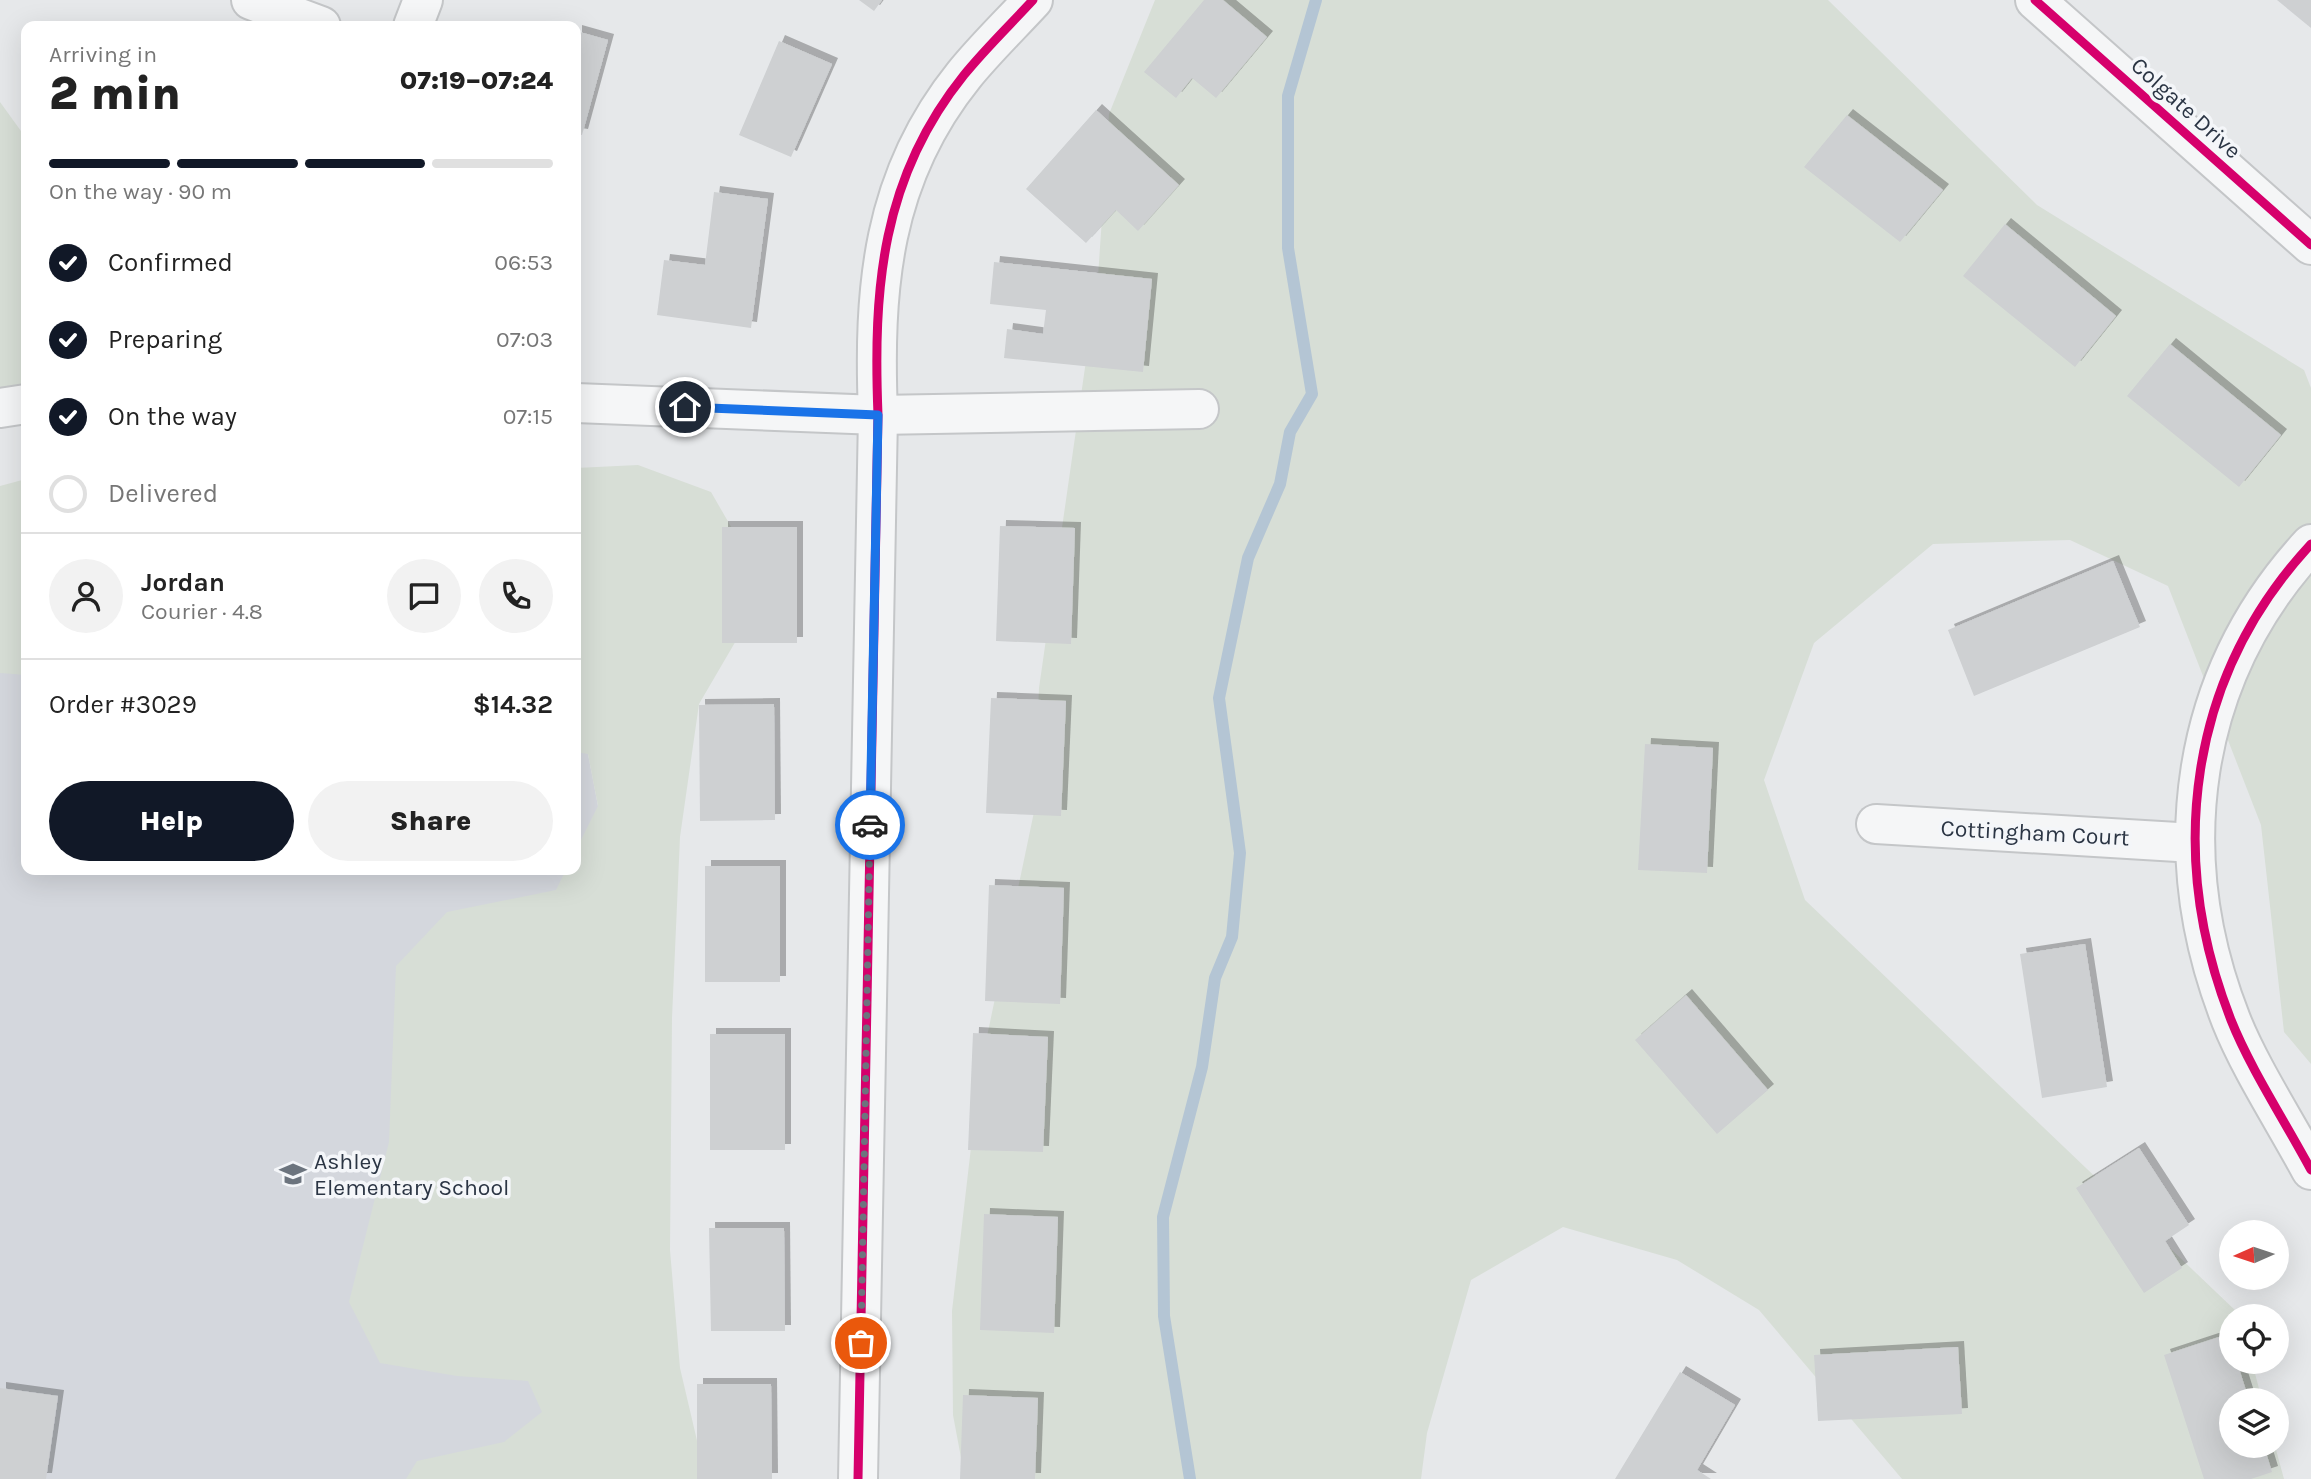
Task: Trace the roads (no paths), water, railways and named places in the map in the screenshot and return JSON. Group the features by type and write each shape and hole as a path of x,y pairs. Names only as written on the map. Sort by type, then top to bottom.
{"street":[{"path":"251,0 308,21"},
{"path":"415,21 423,0"},
{"path":"858,1479 878,415 875,334 881,268 901,187 930,124 964,75 1033,0"},
{"name":"Colgate Drive","path":"2035,0 2311,245"},
{"path":"581,403 878,415 1199,409"},
{"path":"0,408 21,405"},
{"path":"2311,544 2285,572 2250,629 2217,702 2199,770 2193,843 2197,899 2209,957 2232,1023 2311,1170"},
{"name":"Cottingham Court","path":"1876,824 2193,843"}],"waterway":[{"path":"1190,1479 1164,1316 1163,1217 1202,1067 1215,978 1232,937 1240,853 1219,698 1248,558 1280,484 1290,432 1312,394 1288,248 1288,96 1316,0"}],"place":[{"name":"Ashley Elementary School","path":"293,1174"}]}
